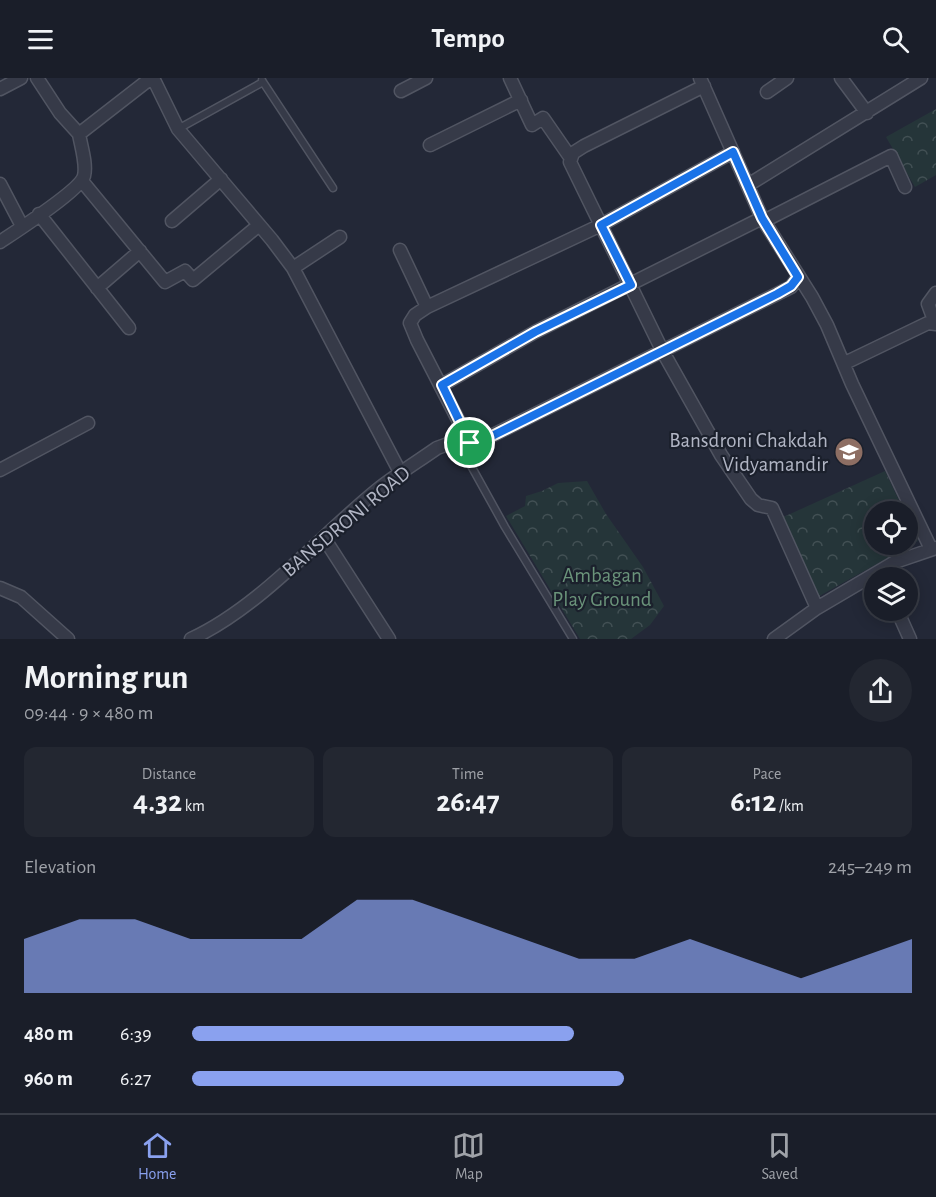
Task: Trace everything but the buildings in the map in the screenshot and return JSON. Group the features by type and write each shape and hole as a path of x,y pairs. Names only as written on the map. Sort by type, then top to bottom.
{"street":[{"path":"0,89 21,78"},
{"path":"0,242 82,181 85,175 79,134 60,112 37,78"},
{"path":"79,134 152,78 178,129 260,225 293,268 401,474"},
{"path":"401,91 426,78"},
{"path":"510,78 532,125 543,118 570,157 570,162 663,352 721,455 743,489 758,505 772,508 817,608"},
{"path":"767,92 787,78"},
{"path":"841,78 867,113"},
{"path":"748,185 921,78"},
{"path":"570,157 584,146 701,82 763,220 817,306 845,363 852,384 933,548 895,562 890,567"},
{"path":"430,145 521,100"},
{"path":"464,443 442,385 410,323 415,315 427,307 601,225 733,152"},
{"path":"442,385 535,332 891,156 905,188"},
{"path":"172,221 221,179"},
{"path":"82,181 165,282 185,272 193,280 260,225"},
{"path":"0,184 22,226"},
{"path":"39,214 129,328"},
{"path":"293,268 340,237"},
{"path":"400,250 427,307"},
{"path":"97,288 140,251"},
{"name":"BANSDRONI ROAD","path":"196,638 238,611 378,490 437,448 448,444 482,441 777,294 791,286 798,277"},
{"path":"845,363 928,323 935,324 928,304 936,293"},
{"path":"0,470 88,423"},
{"path":"324,538 389,639"},
{"path":"774,639 792,634 817,608 864,584"},
{"path":"0,588 21,597 68,639"},
{"path":"902,621 909,639"}],"lane":[{"path":"178,129 262,80 333,188"},
{"path":"464,443 505,526 573,639"}],"green space":[{"path":"936,109 936,175 915,187 886,137"},
{"path":"885,471 899,501 864,501 864,555 893,555 871,567 864,567 864,571 814,599 779,519"},
{"name":"Ambagan Play Ground","path":"587,481 606,514 643,567 664,606 650,625 631,639 580,639 506,516 525,506 526,496 558,483"}],"place":[{"name":"Bansdroni Chakdah Vidyamandir","path":"849,452"}],"route":[{"path":"733,152 762,218 798,277 796,282 777,294 640,363 482,441 470,443 442,385 535,332 631,285 601,225 733,152"}]}
